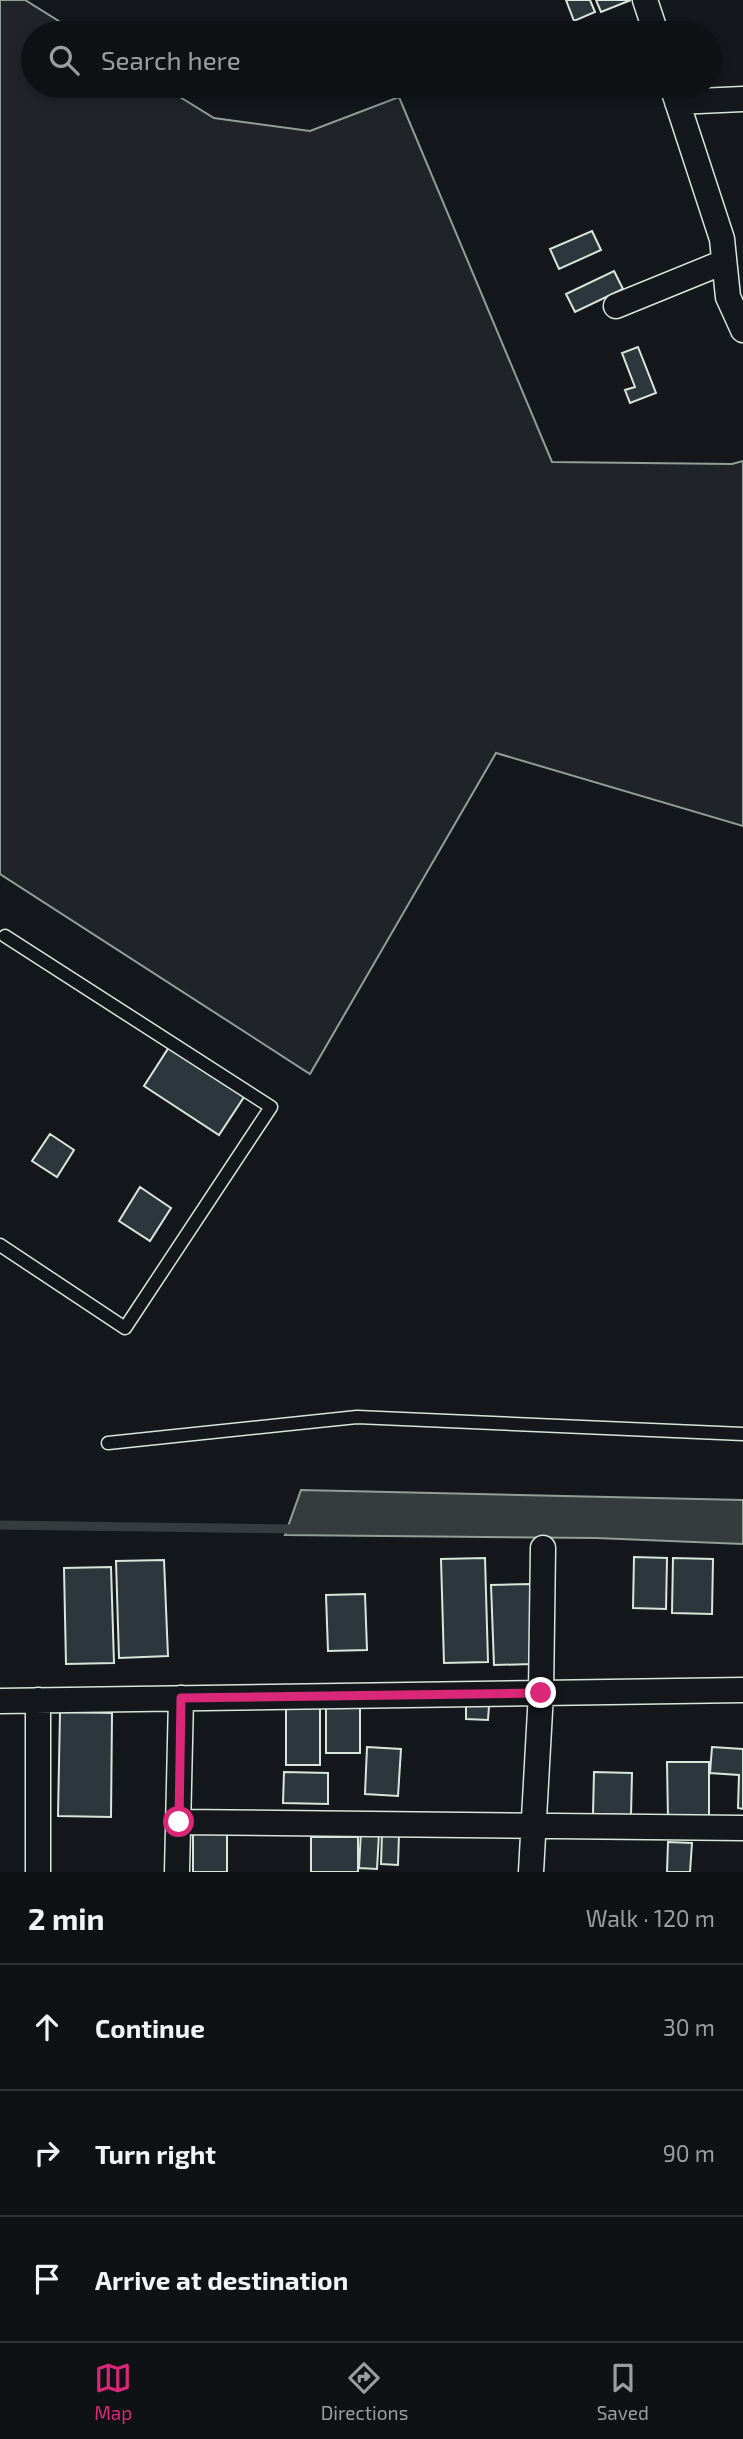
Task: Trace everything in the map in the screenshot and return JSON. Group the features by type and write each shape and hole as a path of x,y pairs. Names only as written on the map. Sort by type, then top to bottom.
{"street":[{"path":"645,0 652,21"},
{"path":"722,97 743,99"},
{"path":"676,98 730,244 728,297 743,330"},
{"path":"616,306 730,244"},
{"path":"531,1872 541,1693 543,1548"},
{"path":"0,1701 743,1690"},
{"path":"177,1872 181,1698"},
{"path":"38,1700 38,1872"},
{"path":"179,1822 743,1828"}],"lane":[{"path":"0,1245 125,1328 271,1107 2,938"},
{"path":"108,1443 357,1417 743,1434"}],"shaded area":[{"path":"0,0 25,0 59,21 21,21 21,98 182,98 214,118 310,131 399,98 552,462 732,464 743,461 743,826 496,753 310,1074 0,874"},
{"path":"301,1490 743,1500 743,1544 596,1538 285,1535"}],"building":[{"path":"566,0 590,0 595,12 574,21"},
{"path":"596,0 631,0 601,12"},
{"path":"592,231 601,250 559,269 550,249"},
{"path":"614,271 623,289 575,312 566,294"},
{"path":"638,347 656,393 630,403 625,390 635,387 622,353"},
{"path":"171,1044 246,1094 219,1135 144,1086"},
{"path":"50,1134 74,1150 57,1177 32,1161"},
{"path":"140,1187 171,1208 150,1241 119,1221"},
{"path":"634,1557 667,1558 666,1609 633,1608"},
{"path":"485,1558 488,1662 444,1663 441,1559"},
{"path":"673,1558 713,1559 712,1614 672,1613"},
{"path":"164,1560 168,1656 119,1658 116,1561"},
{"path":"111,1567 114,1663 66,1664 64,1568"},
{"path":"530,1584 532,1664 494,1665 491,1585"},
{"path":"365,1594 367,1650 328,1651 326,1595"},
{"path":"326,1701 360,1701 360,1753 326,1753"},
{"path":"286,1703 320,1703 320,1765 286,1765"},
{"path":"466,1705 489,1706 488,1720 466,1719"},
{"path":"60,1712 112,1713 111,1817 58,1816"},
{"path":"367,1747 401,1749 398,1796 365,1794"},
{"path":"712,1747 743,1749 743,1809 738,1808 739,1775 710,1773"},
{"path":"667,1762 709,1762 709,1818 668,1819"},
{"path":"284,1772 328,1773 328,1804 283,1803"},
{"path":"594,1772 632,1773 631,1815 593,1814"},
{"path":"193,1825 227,1825 227,1872 193,1872"},
{"path":"361,1831 379,1833 377,1869 359,1868"},
{"path":"382,1833 399,1834 398,1865 381,1864"},
{"path":"311,1837 358,1837 358,1872 311,1872"},
{"path":"668,1842 692,1843 690,1872 667,1872"}],"waterway":[{"path":"0,1525 299,1529"}],"route":[{"path":"179,1822 181,1698 541,1693"}]}
